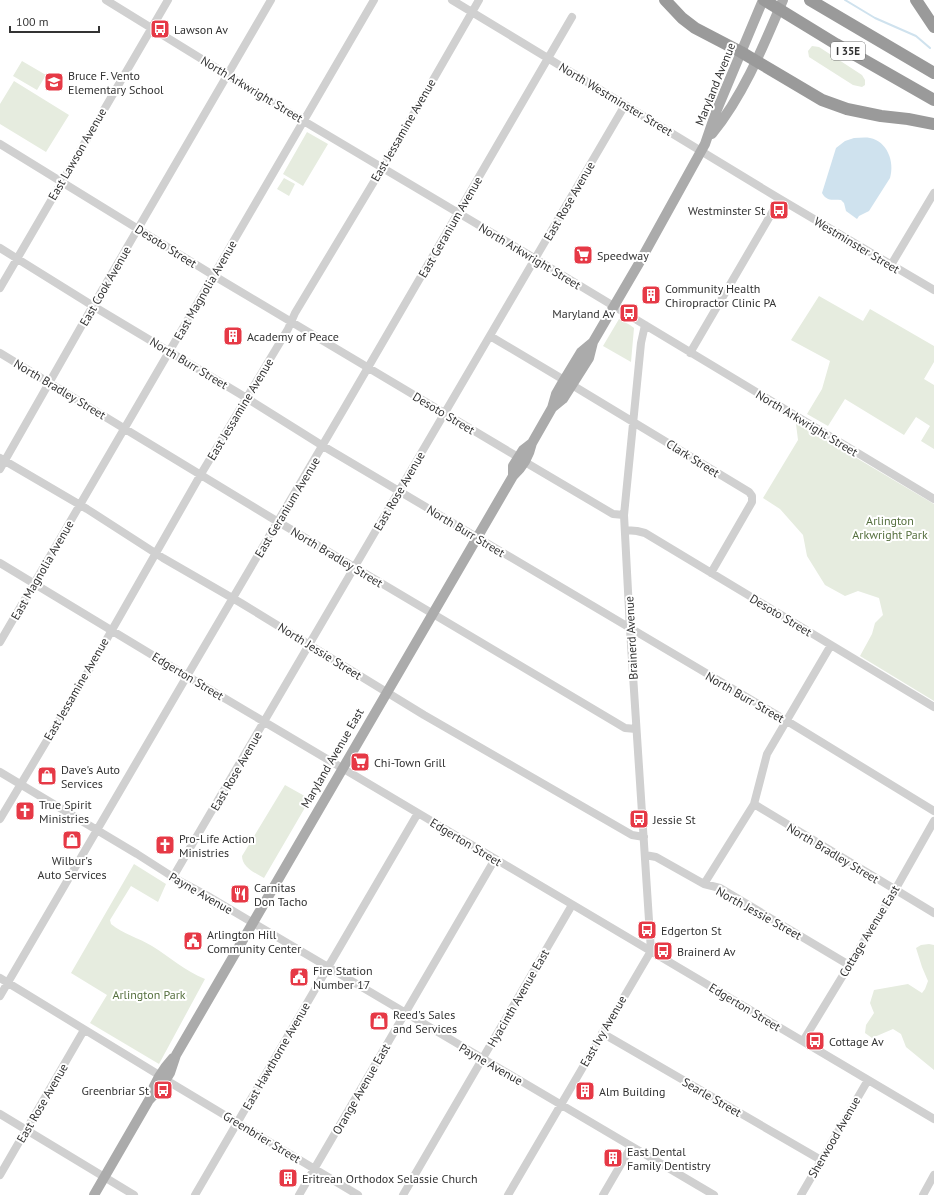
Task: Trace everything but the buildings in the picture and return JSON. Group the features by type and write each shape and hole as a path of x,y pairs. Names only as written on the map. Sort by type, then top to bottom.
{"highway":[{"path":"664,0 695,28 757,61 822,100 833,105 857,111 908,118 934,124"},
{"name":"I 35E","path":"763,0 934,100"},
{"name":"I 35E","path":"810,0 934,73"},
{"path":"916,0 934,27"}],"main road":[{"name":"Maryland Avenue","path":"707,140 716,112 763,0"},
{"name":"Maryland Avenue","path":"707,140 726,116 757,61 783,0"},
{"path":"522,460 523,450 532,443 552,408 556,394 568,382 581,352 593,342 707,140"},
{"name":"Maryland Avenue East","path":"94,1195 149,1100 155,1082 162,1078 163,1068 176,1055 513,476 513,466 522,460"}],"street":[{"name":"North Arkwright Street","path":"106,0 304,121 934,499"},
{"name":"East Lawson Avenue","path":"0,288 168,0"},
{"name":"East Cook Avenue","path":"0,469 2,459 49,383 271,0"},
{"name":"East Magnolia Avenue","path":"0,642 374,0"},
{"name":"North Westminster Street","path":"452,0 780,199"},
{"name":"East Jessamine Avenue","path":"0,819 201,474 288,329 291,321 479,0"},
{"name":"East Geranium Avenue","path":"0,996 323,446 572,16"},
{"name":"East Rose Avenue","path":"173,877 625,105"},
{"name":"Desoto Street","path":"0,144 214,275 522,460 613,514 624,515"},
{"path":"891,265 934,193"},
{"name":"Westminster Street","path":"780,199 934,290"},
{"path":"690,353 780,199"},
{"name":"North Burr Street","path":"0,248 323,446 787,721 934,811"},
{"name":"Brainerd Avenue","path":"645,325 641,343 624,515 636,729 651,951"},
{"name":"Clark Street","path":"490,336 749,492 752,496 752,502 711,573"},
{"name":"North Bradley Street","path":"0,353 278,522 625,728 636,729"},
{"name":"North Jessie Street","path":"2,459 386,692 632,835 644,837"},
{"name":"Desoto Street","path":"625,530 637,531 645,534 934,707"},
{"name":"Edgerton Street","path":"0,562 264,722 934,1119"},
{"path":"704,884 754,804 767,754 831,645"},
{"name":"Payne Avenue","path":"0,772 173,877 714,1195"},
{"name":"North Bradley Street","path":"754,804 934,913"},
{"name":"East Hawthorne Avenue","path":"194,1195 418,813"},
{"name":"Cottage Avenue East","path":"803,1041 895,890 934,820"},
{"name":"North Jessie Street","path":"645,855 656,857 704,884 720,888 849,965"},
{"name":"Orange Avenue East","path":"299,1195 495,859"},
{"name":"Hyacinth Avenue East","path":"403,1195 572,905"},
{"name":"East Ivy Avenue","path":"508,1195 651,951"},
{"name":"Greenbrier Street","path":"0,978 162,1078 358,1195"},
{"name":"East Rose Avenue","path":"0,1175 84,1030"},
{"name":"Searle Street","path":"602,1033 821,1160"},
{"name":"Sherwood Avenue","path":"801,1195 868,1080"},
{"path":"0,1114 134,1195"},
{"path":"603,1195 631,1147"},
{"path":"923,1195 934,1176"}],"green space":[{"path":"812,46 819,47 862,75 865,80 865,85 862,87 853,85 809,57 808,51"},
{"path":"22,61 46,75 37,90 13,76"},
{"path":"14,81 69,115 46,152 0,124 0,104"},
{"path":"307,132 328,144 303,186 283,174"},
{"path":"284,178 295,184 289,196 277,189"},
{"path":"819,296 863,321 870,309 934,346 934,362 924,379 934,385 934,449 921,441 930,426 916,417 904,435 845,399 828,426 807,414 822,389 830,361 791,340"},
{"path":"619,319 634,328 631,362 603,346"},
{"name":"Arlington Arkwright Park","path":"796,424 806,428 934,504 934,701 860,656 872,634 875,623 883,615 879,598 858,591 845,596 825,585 807,556 803,535 780,509 763,498 798,440"},
{"path":"285,785 310,799 264,878 253,872 244,863 242,856"},
{"name":"Arlington Park","path":"134,864 166,884 158,902 131,886 110,920 111,924 121,931 152,946 184,968 205,979 159,1064 90,1023 107,995 71,973"},
{"path":"921,945 934,945 934,1070 906,1047 901,1034 893,1029 872,1038 865,1033 866,1025 874,1013 870,1003 874,990 908,984 922,993 925,989 928,981 916,948"}],"water":[{"path":"854,138 870,138 881,143 888,153 891,165 890,178 869,211 859,216 857,219 846,211 844,203 841,200 828,199 822,193 836,148 845,141"}],"waterway":[{"path":"845,0 875,18 916,36 930,48"}],"place":[{"name":"Lawson Av","path":"160,29"},
{"name":"Bruce F. Vento Elementary School","path":"54,82"},
{"name":"Westminster St","path":"779,210"},
{"name":"Speedway","path":"583,255"},
{"name":"Community Health Chiropractor Clinic PA","path":"651,295"},
{"name":"Maryland Av","path":"629,313"},
{"name":"Academy of Peace","path":"233,336"},
{"name":"Chi-Town Grill","path":"360,762"},
{"name":"Dave's Auto Services","path":"47,776"},
{"name":"True Spirit Ministries","path":"25,811"},
{"name":"Jessie St","path":"639,819"},
{"name":"Wilbur's Auto Services","path":"72,840"},
{"name":"Pro-Life Action Ministries","path":"165,845"},
{"name":"Carnitas Don Tacho","path":"240,894"},
{"name":"Edgerton St","path":"647,930"},
{"name":"Arlington Hill Community Center","path":"193,941"},
{"name":"Brainerd Av","path":"663,951"},
{"name":"Fire Station Number 17","path":"299,977"},
{"name":"Reed's Sales and Services","path":"379,1021"},
{"name":"Cottage Av","path":"815,1041"},
{"name":"Greenbriar St","path":"163,1090"},
{"name":"Alm Building","path":"585,1091"},
{"name":"East Dental Family Dentistry","path":"613,1158"},
{"name":"Eritrean Orthodox Selassie Church","path":"288,1178"}]}
